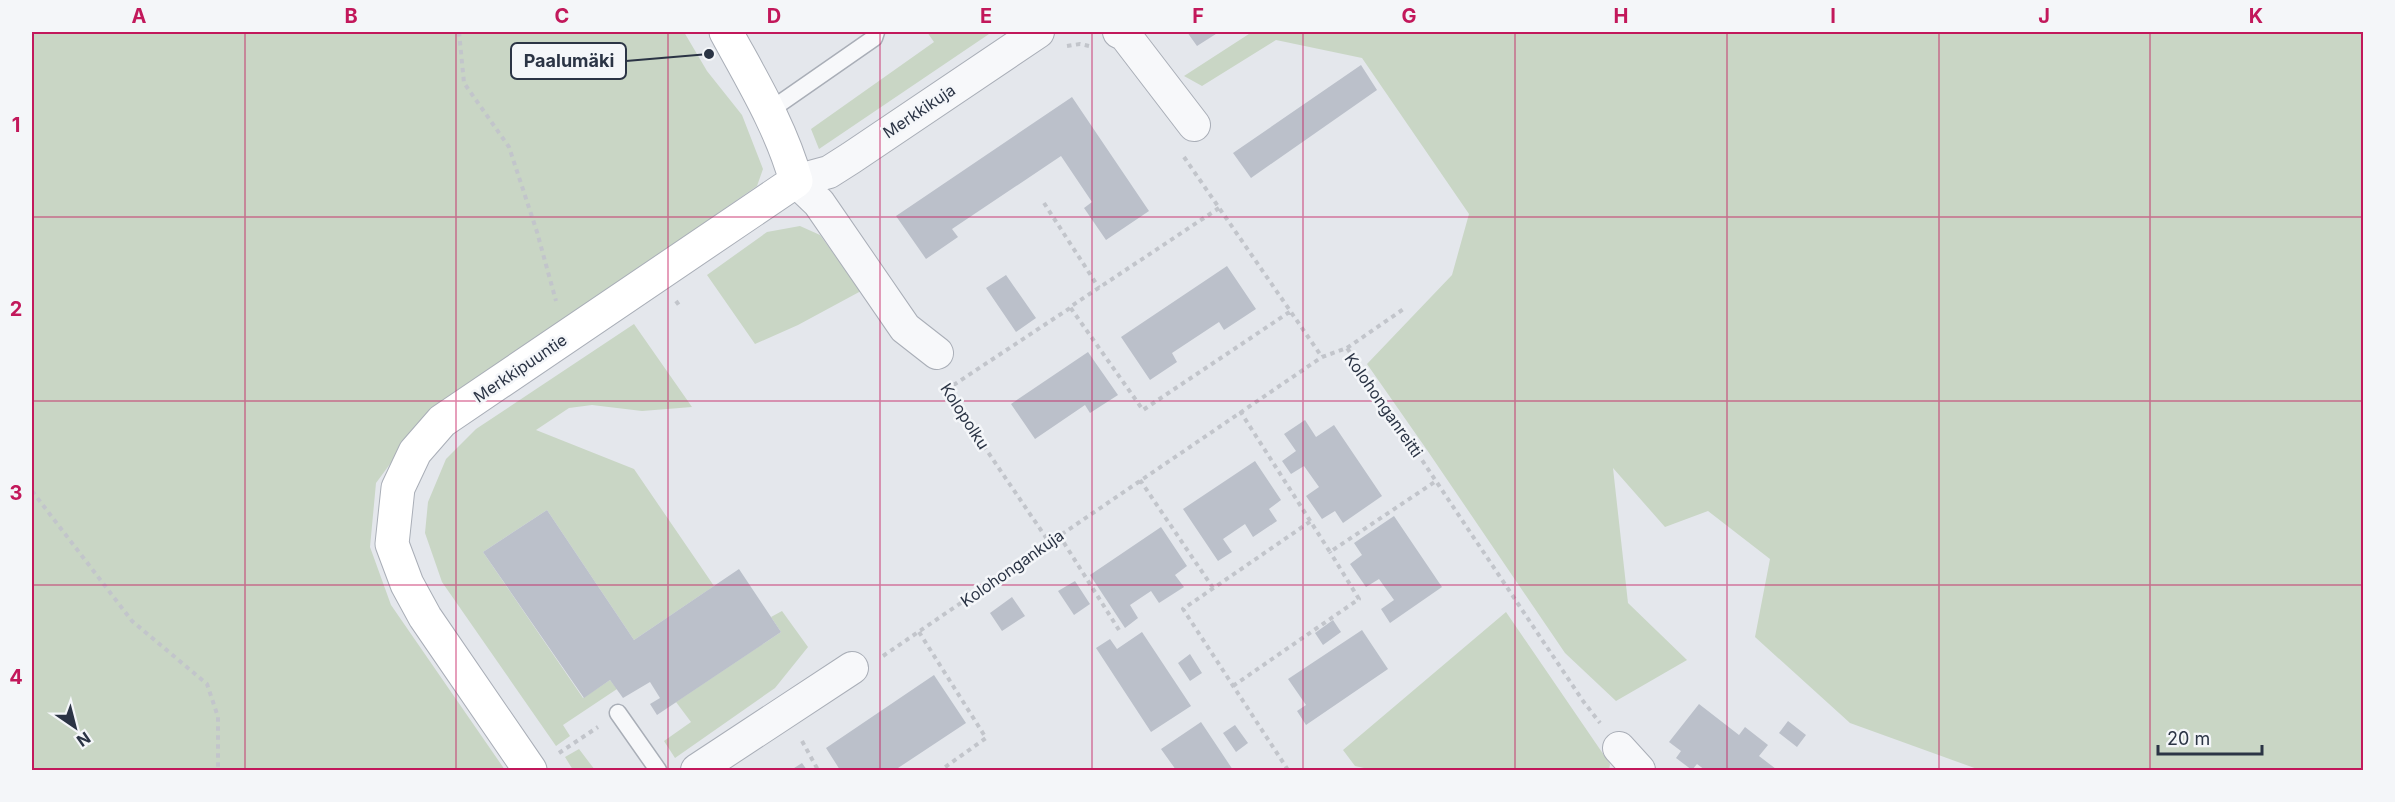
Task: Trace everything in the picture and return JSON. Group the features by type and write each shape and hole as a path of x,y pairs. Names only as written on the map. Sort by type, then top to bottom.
{"street":[{"path":"726,32 769,111 789,157 796,181 819,202 905,328 937,353"},
{"name":"Merkkikuja","path":"796,181 829,172 1038,32"},
{"path":"1119,32 1125,35 1187,137"},
{"name":"Merkkipuuntie","path":"540,765 425,617 407,584 392,544 398,488 415,452 442,421 796,181"},
{"path":"697,771 852,668"}],"lane":[{"path":"769,111 874,38 876,32"},
{"path":"618,713 658,771"}],"path":[{"path":"459,32 464,83 509,147 537,232 566,337"},
{"name":"Kolohonganreitti","path":"1187,137 1219,207 1322,357 1347,348 1583,701 1629,759"},
{"path":"1044,203 1099,288"},
{"path":"946,390 1219,207"},
{"path":"1070,308 1143,410 1291,312"},
{"path":"1347,348 1405,308"},
{"name":"Kolopolku","path":"937,353 941,384 1048,542"},
{"name":"Kolohongankuja","path":"852,668 881,658 1322,357"},
{"path":"1233,686 1359,599 1240,411"},
{"path":"1140,480 1214,588"},
{"path":"1330,551 1436,481"},
{"path":"32,490 132,621 207,684 218,717 218,771"},
{"path":"1288,771 1183,609 1311,521"},
{"path":"1059,535 1119,630"},
{"path":"919,632 986,738 941,771"},
{"path":"540,765 618,713"},
{"path":"798,734 818,771"}],"green space":[{"path":"32,32 684,32 707,71 742,115 763,169 757,186 424,418 376,483 370,547 391,605 505,770 32,770"},
{"path":"927,32 992,32 819,149 811,129 934,42"},
{"path":"1252,32 2363,32 2363,770 1980,770 1850,723 1755,637 1770,559 1708,511 1665,527 1613,468 1628,603 1687,660 1616,701 1565,653 1367,364 1452,275 1469,214 1362,58 1276,40 1202,86 1184,76"},
{"path":"800,226 820,235 861,291 798,325 755,344 707,275 767,232"},
{"path":"634,324 692,407 642,411 592,405 569,408 536,430 634,469 714,586 634,640 547,510 483,552 583,698 610,680 617,689 563,725 570,736 556,746 442,582 425,533 428,502 446,459 476,429"},
{"path":"782,611 808,647 775,688 675,758 664,741 691,722 676,702 781,632 771,617"},
{"path":"1506,612 1610,764 1609,770 1373,770 1355,766 1343,750"},
{"path":"579,749 595,770 573,770 565,757"}],"building":[{"path":"1187,32 1219,32 1197,46"},
{"path":"1361,65 1377,90 1251,178 1233,153"},
{"path":"1072,97 1149,211 1106,240 1084,208 1092,202 1061,156 952,229 958,237 926,259 896,216"},
{"path":"1227,266 1256,309 1224,330 1219,322 1172,353 1177,362 1150,380 1121,337"},
{"path":"1006,275 1036,318 1016,332 986,288"},
{"path":"1088,352 1118,395 1090,413 1085,405 1035,439 1011,404"},
{"path":"1305,420 1316,437 1334,425 1382,496 1343,523 1335,511 1322,519 1306,496 1319,487 1304,466 1291,474 1282,461 1296,451 1284,434"},
{"path":"1255,461 1281,500 1269,509 1277,521 1253,537 1245,524 1223,539 1232,552 1218,561 1183,509"},
{"path":"547,510 634,640 739,569 781,632 657,715 650,704 660,698 650,682 623,698 610,680 584,698 483,552"},
{"path":"1394,516 1442,587 1390,623 1381,609 1394,600 1379,579 1366,587 1350,564 1362,555 1354,543"},
{"path":"1161,527 1187,566 1175,575 1184,587 1159,603 1151,591 1130,605 1138,618 1125,628 1090,575"},
{"path":"1075,581 1090,604 1074,615 1058,591"},
{"path":"1012,597 1025,616 1002,631 990,613"},
{"path":"1333,620 1341,632 1323,645 1315,633"},
{"path":"1362,630 1388,669 1306,725 1297,711 1306,705 1288,679"},
{"path":"1142,632 1191,706 1151,732 1096,648 1110,639 1117,649"},
{"path":"1190,654 1202,673 1190,681 1178,663"},
{"path":"934,675 966,723 895,770 840,770 826,748"},
{"path":"1699,704 1739,735 1745,727 1768,745 1759,756 1776,769 1705,770 1697,764 1692,770 1676,758 1681,751 1669,742"},
{"path":"1788,721 1806,735 1797,747 1779,733"},
{"path":"1201,722 1233,770 1176,770 1161,749"},
{"path":"1235,725 1248,743 1236,752 1223,733"},
{"path":"802,763 807,770 791,770"}],"place":[{"name":"Paalumäki","path":"709,54"}]}
